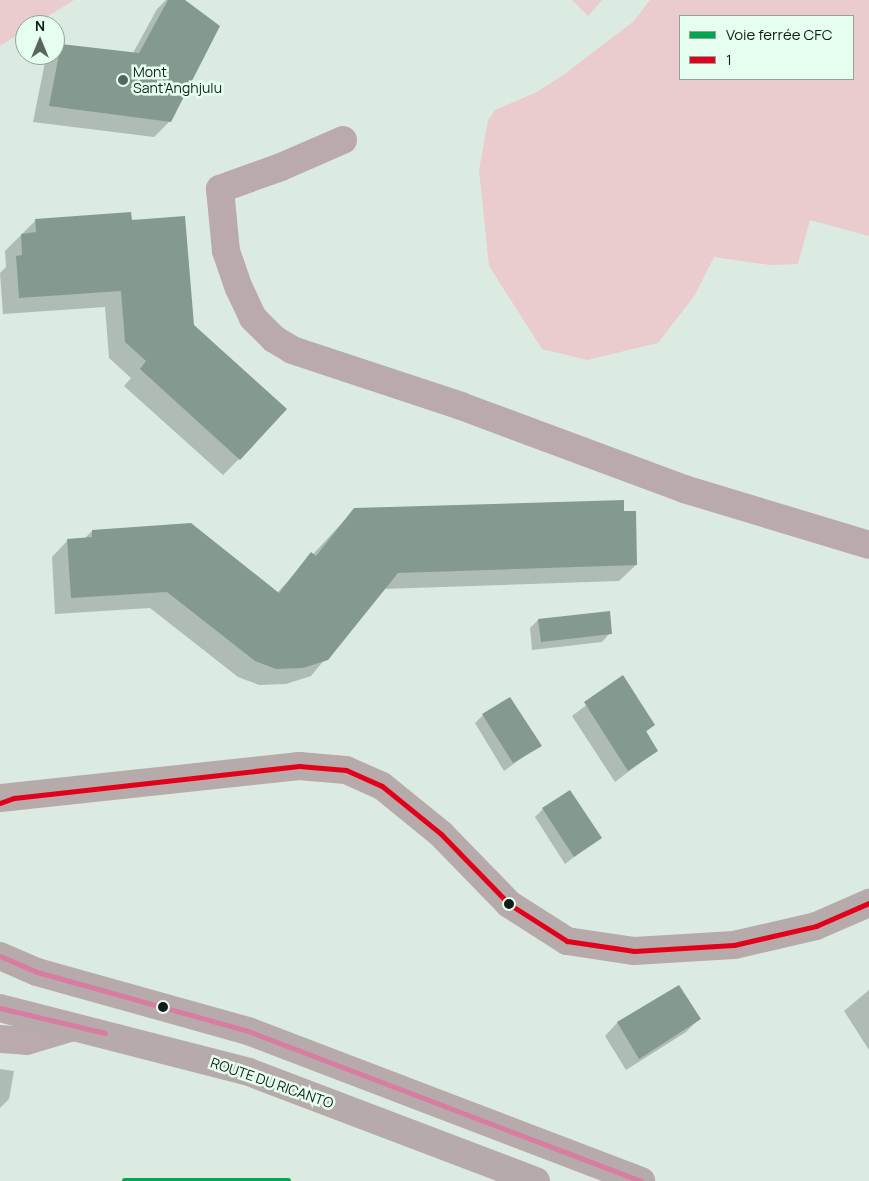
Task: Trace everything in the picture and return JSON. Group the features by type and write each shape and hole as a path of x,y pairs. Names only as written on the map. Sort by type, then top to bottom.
{"main road":[{"path":"5,800 299,766 346,770 382,786 441,834 509,904 567,942 634,950 734,945 816,926 869,903"},
{"path":"0,956 37,972 248,1031 641,1181"},
{"name":"ROUTE DU RICANTO","path":"0,1008 249,1072 536,1181"}],"lane":[{"path":"343,140 281,167 220,189 226,251 253,318 274,339 292,350 460,406 684,489 869,545"},
{"path":"0,1038 26,1041 73,1027"}],"shaded area":[{"path":"0,0 74,0 50,15 15,15 15,36 0,46"},
{"path":"572,0 602,0 588,16"},
{"path":"650,0 869,0 869,236 810,220 798,264 770,265 714,257 695,295 658,343 587,360 542,349 489,266 479,170 488,120 495,110 537,92 566,73 634,21"}],"building":[{"name":"Mont Sant’Anghjulu","path":"168,0 185,0 220,26 171,122 49,106 57,65 65,65 65,44 139,53"},
{"path":"131,212 132,220 185,216 194,325 287,409 240,460 140,369 146,361 125,342 121,291 19,298 16,256 22,255 21,234 36,232 35,219"},
{"path":"624,500 624,511 636,511 637,565 398,573 328,660 303,668 276,669 255,661 167,592 71,598 67,539 92,537 92,530 191,523 279,593 311,552 316,556 354,508"},
{"path":"610,611 612,634 541,642 538,619"},
{"path":"623,675 655,725 646,731 658,751 628,771 584,702"},
{"path":"510,697 542,746 513,763 482,714"},
{"path":"570,790 602,838 574,857 542,808"},
{"path":"679,985 701,1019 639,1059 617,1022"}],"rail line":[{"name":"CFC","path":"125,1181 288,1181"}],"transit line":[{"name":"1","path":"0,803 14,798 299,766 346,770 382,786 441,834 509,904 567,941 634,951 734,945 816,926 869,903"},
{"path":"0,956 37,972 248,1031 641,1181"},
{"path":"0,1008 105,1033"}],"place":[{"name":"Mont Sant’Anghjulu","path":"123,80"}]}
